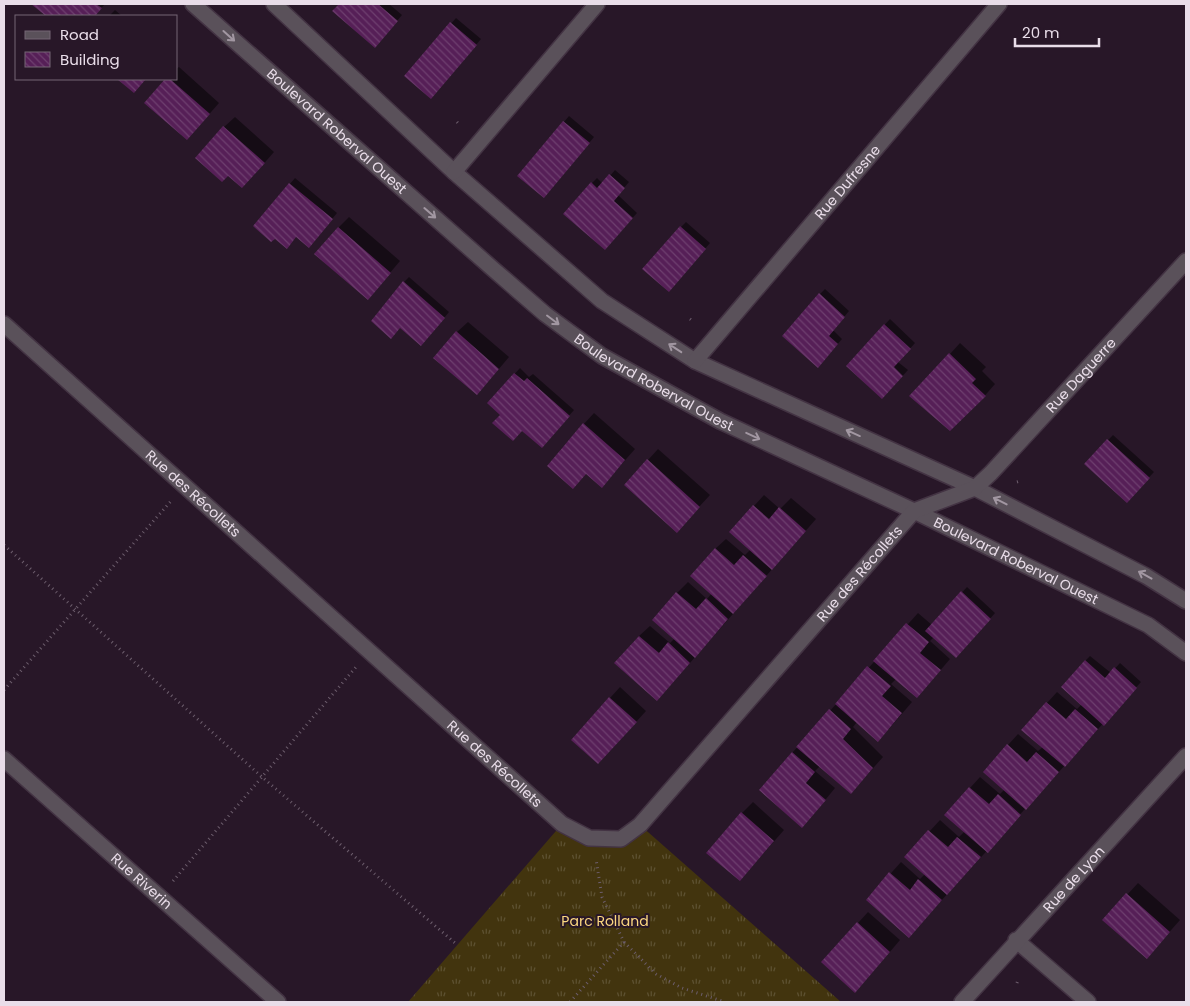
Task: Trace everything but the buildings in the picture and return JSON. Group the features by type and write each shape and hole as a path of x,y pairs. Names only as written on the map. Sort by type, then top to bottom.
{"street":[{"name":"Boulevard Roberval Ouest","path":"193,4 493,270 545,314 602,356 720,421 914,510 1148,624 1186,653"},
{"path":"274,4 454,172 602,301 695,361 975,488 1146,576 1186,601"},
{"path":"454,172 597,4"},
{"name":"Rue Dufresne","path":"695,361 999,4"},
{"name":"Rue Daguerre","path":"975,488 992,473 1186,261"},
{"name":"Rue des Récollets","path":"4,324 562,824 589,838 621,839 640,825 914,510 975,488"},
{"name":"Rue de Lyon","path":"962,1002 1016,940 1186,756"},
{"name":"Rue Riverin","path":"4,759 278,1002"},
{"path":"1016,940 1088,1002"}],"path":[{"path":"690,319 694,322"},
{"path":"4,690 184,486"},
{"path":"4,545 262,777 455,943"},
{"path":"160,897 369,651"},
{"path":"595,855 602,897 624,942 656,974 682,988 725,1002"},
{"path":"570,1002 624,942"}],"green space":[{"name":"Parc Rolland","path":"562,824 621,839 640,825 841,1002 408,1002"}]}
